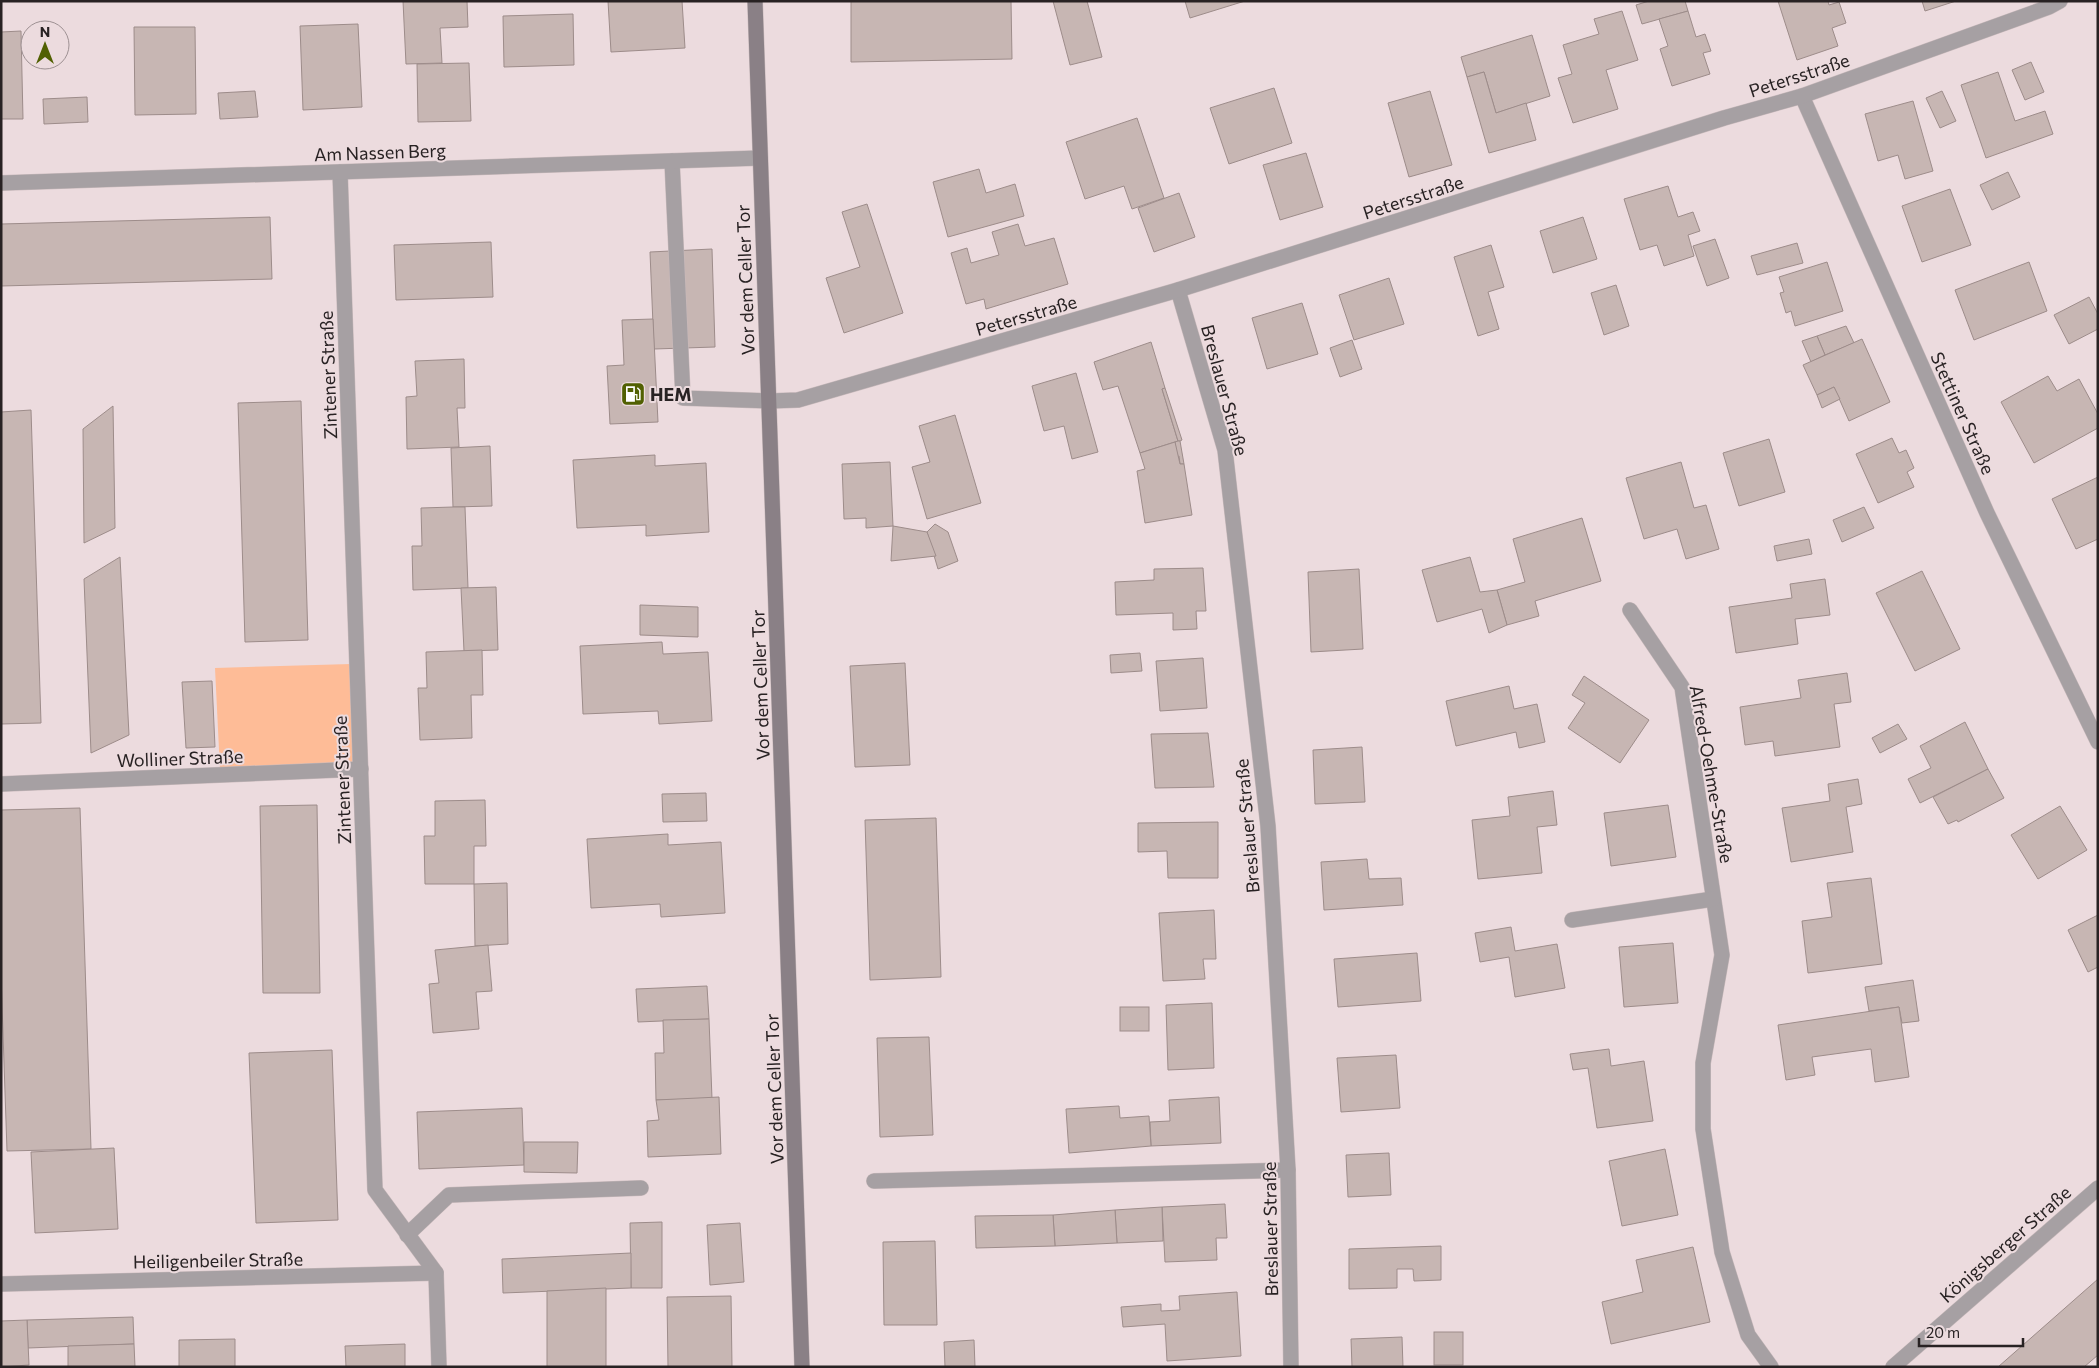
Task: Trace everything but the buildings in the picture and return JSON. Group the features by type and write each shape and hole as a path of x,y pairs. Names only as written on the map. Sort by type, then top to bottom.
{"street":[{"name":"Vor dem Celler Tor","path":"755,1 802,1367"},
{"name":"Petersstraße","path":"672,161 683,398 769,401 798,400 1178,290 1714,121 1802,96 2049,7 2060,1"},
{"name":"Stettiner Straße","path":"1802,96 1986,513 2098,742"},
{"name":"Am Nassen Berg","path":"1,183 760,158"},
{"name":"Zintener Straße","path":"340,172 375,1190 436,1273"},
{"name":"Breslauer Straße","path":"1178,290 1225,450 1268,826 1288,1170 1291,1367"},
{"name":"Alfred-Oehme-Straße","path":"1630,610 1682,687 1722,955 1703,1063 1703,1129 1722,1252 1748,1335 1771,1367"},
{"name":"Wolliner Straße","path":"1,784 361,769"},
{"path":"1572,920 1714,899"},
{"path":"874,1181 1288,1170"},
{"path":"407,1235 449,1195 641,1188"},
{"name":"Königsberger Straße","path":"1892,1367 2098,1188"},
{"path":"436,1273 439,1367"},
{"name":"Heiligenbeiler Straße","path":"1,1284 436,1273"}],"shaded area":[{"path":"351,664 355,765 220,770 215,668"}],"place":[{"name":"HEM","path":"633,394"}]}
